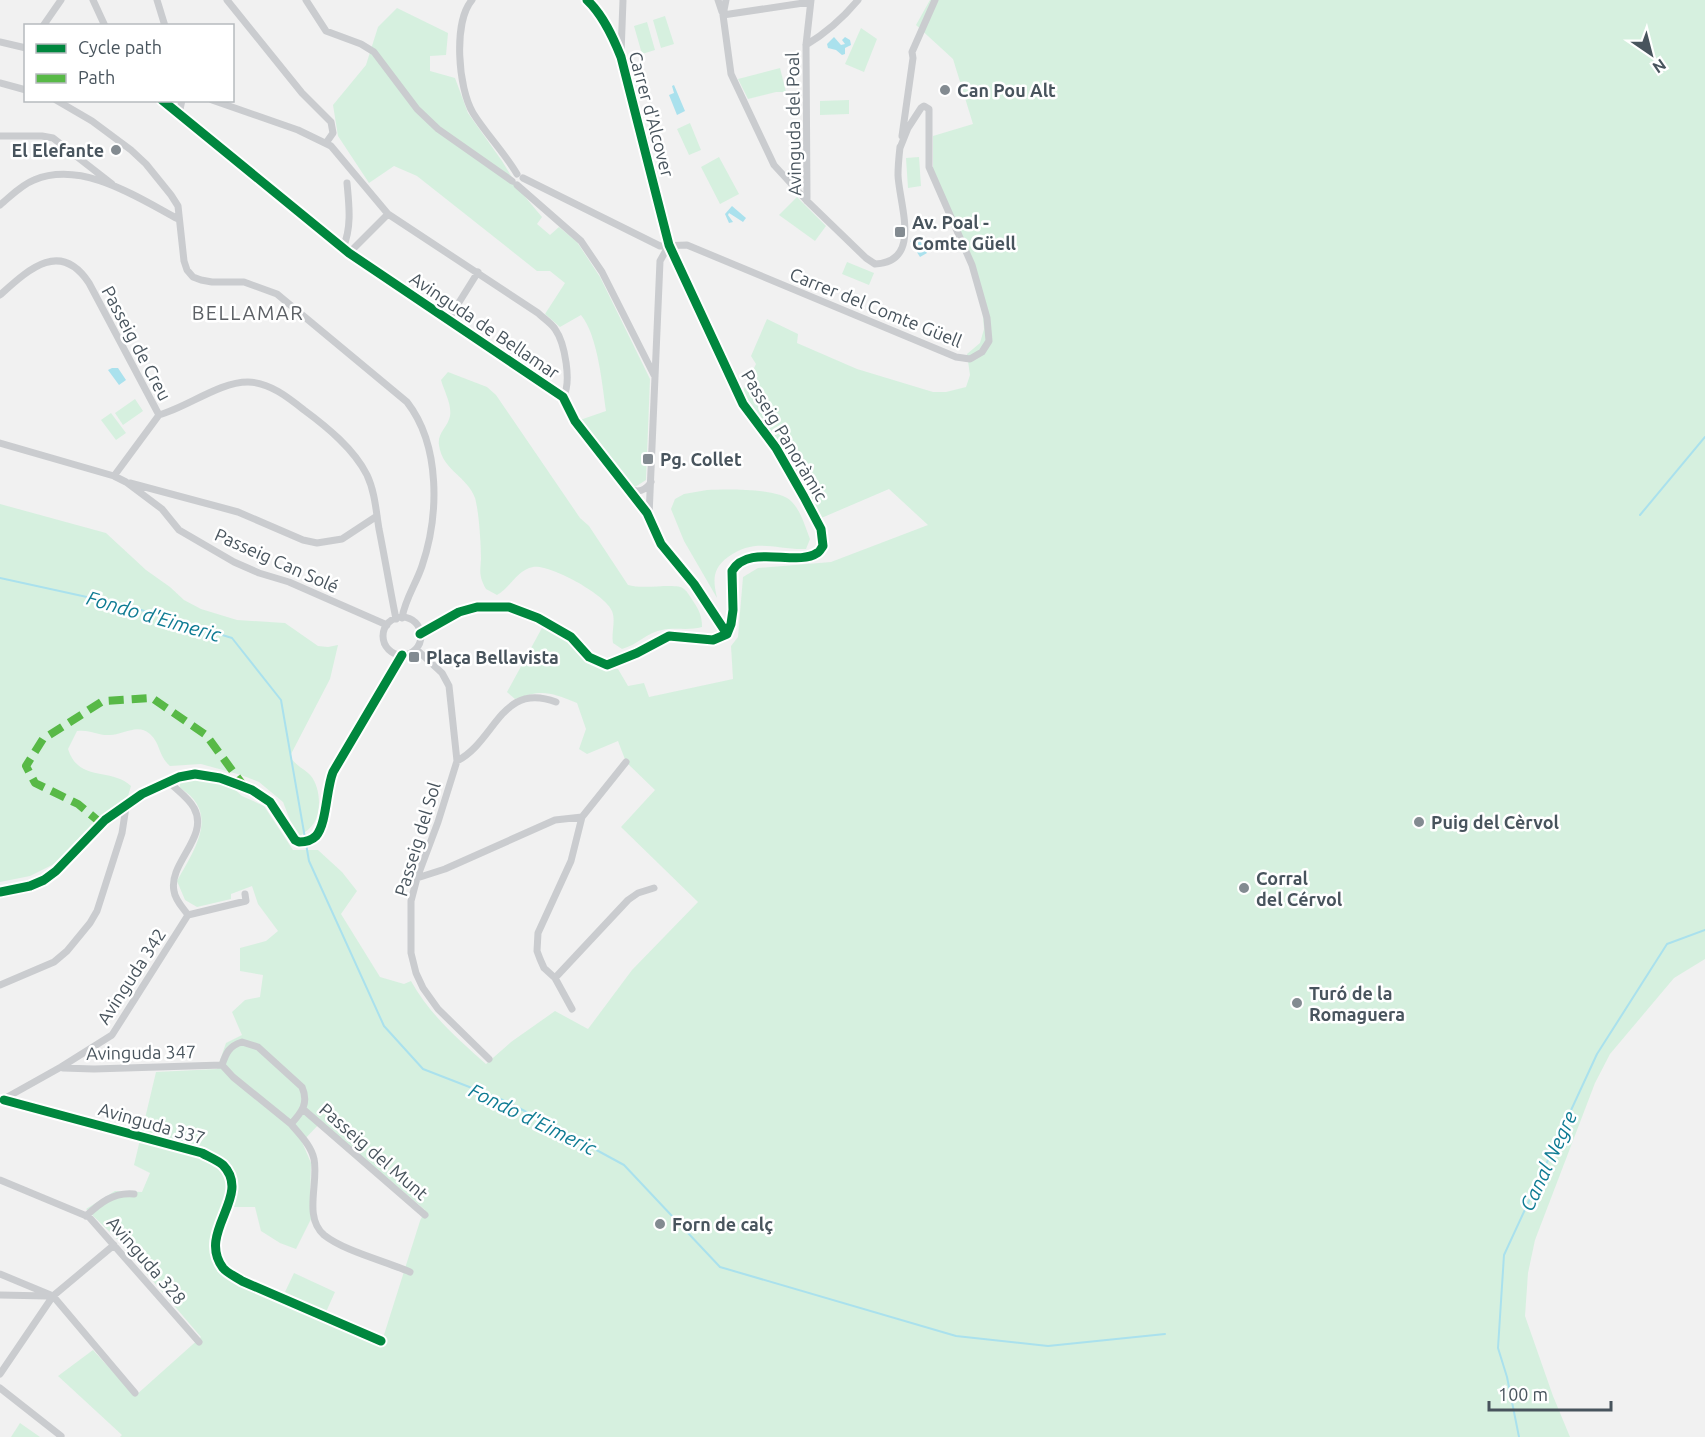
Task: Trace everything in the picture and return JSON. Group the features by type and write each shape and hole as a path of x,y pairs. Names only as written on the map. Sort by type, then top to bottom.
{"street":[{"path":"44,24 61,0"},
{"path":"93,0 104,24"},
{"path":"157,0 164,24"},
{"path":"227,0 302,93 331,122 333,133 326,143"},
{"path":"306,0 326,31 361,44 374,52 424,116 438,129 517,180 643,239 660,246 669,245"},
{"path":"472,0 465,8 459,39 462,79 472,111 517,180 581,241 602,272 655,377"},
{"name":"Carrer d'Alcover","path":"587,0 614,39 621,57 669,245"},
{"path":"621,57 623,0"},
{"path":"718,0 723,15 731,74 755,129 774,165 807,201"},
{"path":"723,15 726,0"},
{"path":"806,45 821,36 847,14 858,0"},
{"name":"Avinguda del Poal","path":"811,1 806,45 807,201 875,264 891,262 897,258 903,248 905,217 898,175 912,52 935,0"},
{"path":"723,15 811,1"},
{"path":"0,42 24,48"},
{"path":"0,83 24,89"},
{"path":"59,102 110,134 146,164 171,195 177,206 187,270 194,276 213,282 244,282 277,294 407,402 414,411 429,453 434,496 432,522 422,568 399,618"},
{"name":"Avinguda de Bellamar","path":"164,102 346,251 563,397 579,427 649,516 661,544 694,584 727,634"},
{"path":"179,114 182,102"},
{"path":"218,102 298,130 331,146 388,214 538,313 555,329 564,354 567,386 563,397"},
{"name":"Carrer del Comte Güell","path":"669,245 687,245 945,353 970,359 982,352 989,341 987,318 972,265 929,167 928,110 924,106 908,128 900,148"},
{"path":"0,136 52,138 116,187"},
{"path":"0,205 20,188 34,180 61,173 88,178 116,187 178,219"},
{"path":"346,251 350,211 347,183"},
{"path":"346,251 388,214"},
{"path":"649,516 660,261 669,245"},
{"name":"Passeig Panoràmic","path":"669,245 743,404 776,448 821,529 824,540 817,554 804,557 756,558 744,560 735,566 732,571 732,624 727,634"},
{"name":"Passeig de Creu","path":"0,295 26,272 37,266 59,262 75,266 89,283 159,415 178,410 218,388 249,382 274,389 323,424 357,461 368,477 399,618"},
{"path":"448,320 478,272"},
{"path":"646,358 656,353"},
{"path":"555,391 567,377"},
{"path":"114,476 159,415"},
{"name":"Passeig Can Solé","path":"0,443 114,476 126,482 162,509 179,530 234,562 289,582 387,625"},
{"path":"126,482 238,512 303,540 317,543 342,539 377,516"},
{"path":"626,487 633,491 645,490 651,482"},
{"path":"420,634 459,612 477,607 509,606 538,618 571,637 589,657 607,665 637,653 669,636 713,640 727,634"},
{"path":"0,892 30,886 44,880 56,871 105,820 142,794 195,774 220,778 252,790 270,802 295,840 306,842 318,832 328,783 333,772 402,655 416,649 420,634 417,626 411,620 399,618 387,625 384,632 385,645 389,651 402,655"},
{"name":"Passeig del Sol","path":"416,649 446,678 457,761 411,901 411,953 423,988 438,1009 489,1059"},
{"path":"457,761 477,748 503,714 522,698 533,697 556,702"},
{"path":"572,1009 555,978 544,968 537,951 538,933 571,861 582,817 626,762"},
{"path":"169,782 189,801 196,811 198,822 196,833 175,875 173,885 176,898 188,915 246,901 244,894"},
{"path":"0,985 54,962 67,951 90,923 97,911 122,833 126,807"},
{"path":"417,878 445,869 555,820 582,817"},
{"path":"555,978 628,900 638,893 654,888"},
{"name":"Avinguda 342","path":"2,1100 61,1068 112,1035 188,915"},
{"path":"291,1124 304,1110 306,1095 302,1087 258,1047 242,1042 232,1045 222,1065 233,1077 291,1124 310,1148 314,1159 314,1214 316,1224 322,1232 338,1244 410,1272"},
{"name":"Avinguda 347","path":"61,1068 222,1065"},
{"name":"Avinguda 337","path":"2,1100 202,1153 221,1164 228,1172 232,1183 232,1196 221,1218 216,1236 216,1250 224,1269 242,1281 381,1341"},
{"name":"Passeig del Munt","path":"304,1110 425,1215"},
{"name":"Avinguda 328","path":"0,1180 89,1217 199,1342"},
{"path":"86,1216 106,1199 117,1194 134,1194"},
{"path":"0,1374 53,1296 114,1245"},
{"path":"0,1274 53,1296 135,1393"},
{"path":"0,1296 53,1296"},
{"path":"0,1388 61,1436"}],"green space":[{"path":"930,0 1705,0 1705,959 1674,978 1610,1054 1595,1083 1535,1240 1528,1273 1525,1316 1570,1437 120,1437 122,1435 58,1376 93,1350 135,1396 201,1337 117,1239 86,1209 115,1191 142,1192 150,1173 134,1165 156,1072 217,1069 226,1043 242,1035 232,1012 245,1000 260,997 263,975 240,971 240,948 266,941 278,931 258,904 252,886 231,894 231,899 197,907 185,900 177,881 196,845 202,820 199,809 192,798 180,788 180,781 195,777 231,786 242,796 264,806 293,850 318,850 342,872 357,891 341,914 380,977 404,984 411,981 436,1016 486,1064 511,1042 555,1011 588,1029 632,970 698,902 621,827 655,790 626,762 618,741 587,754 579,749 586,729 577,703 546,693 515,699 507,692 543,626 564,638 595,662 618,669 628,686 644,683 649,697 733,679 731,646 738,637 743,577 758,568 831,562 928,525 889,489 819,519 792,471 740,397 756,364 751,356 767,319 798,334 797,343 857,369 933,392 946,392 966,387 970,375 967,354 980,343 984,329 980,282 933,170 933,136 973,124 953,59 916,25","holes":["321,1122 425,1210 383,1338 374,1345 246,1285 227,1268 217,1246 232,1207 255,1207 261,1231 280,1243 296,1249 312,1217 311,1163 302,1142"]},
{"path":"397,8 448,33 446,55 430,56 430,71 455,78 468,113 521,192 542,217 537,224 550,235 559,227 577,242 600,277 650,379 646,480 635,487 630,485 580,420 606,411 595,347 587,324 581,315 560,327 545,314 565,283 550,271 537,271 417,176 394,166 369,183 338,136 333,105 366,65 378,27"},
{"path":"665,16 674,44 661,48 653,20"},
{"path":"647,22 655,50 642,54 634,26"},
{"path":"861,28 877,39 864,72 845,64"},
{"path":"780,68 786,92 776,92 748,99 738,79"},
{"path":"849,100 849,114 820,115 820,101"},
{"path":"690,123 701,150 689,155 677,129"},
{"path":"719,157 739,194 720,204 701,167"},
{"path":"919,157 921,186 908,188 906,158"},
{"path":"797,197 826,226 815,241 779,215"},
{"path":"847,262 874,273 869,285 842,274"},
{"path":"448,372 487,387 496,395 628,585 675,586 684,589 698,610 702,627 657,631 622,649 613,643 613,615 608,604 589,589 564,575 541,567 533,567 518,575 497,595 486,589 480,574 480,537 475,498 467,484 445,461 439,445 440,437 450,416 449,402 441,380"},
{"path":"135,399 143,411 123,425 115,413"},
{"path":"111,413 126,433 116,440 101,420"},
{"path":"707,490 751,490 775,494 791,501 810,539 806,549 757,546 738,551 723,561 716,570 717,598 684,541 671,509 675,499 684,494"},
{"path":"0,504 106,533 146,570 184,600 201,609 237,620 285,623 318,646 338,645 330,679 290,756 311,776 316,786 319,799 318,812 310,828 300,836 283,802 259,782 201,764 170,766 163,758 154,738 145,731 135,729 115,735 106,735 77,731 68,749 73,760 87,771 123,780 131,786 128,796 110,809 58,862 30,876 0,882"},
{"path":"294,1273 335,1292 326,1312 285,1292"},
{"path":"20,1423 40,1437 11,1437"}],"water":[{"path":"834,37 841,45 845,44 842,40 845,37 850,40 851,45 845,48 845,54 842,55 828,48 827,44"},
{"path":"674,85 685,111 677,115 669,95 674,93 672,86"},
{"path":"732,206 746,218 743,222 729,213 733,222 729,223 725,214"},
{"path":"918,237 927,253 920,257 910,241"},
{"path":"118,368 126,380 119,385 108,370"}],"waterway":[{"path":"1640,515 1705,437"},
{"name":"Fondo d'Eimeric","path":"0,578 128,606 232,638 281,700 309,861 384,1026 423,1069 508,1102 624,1165 720,1267 956,1336 1048,1346 1165,1334"},
{"name":"Canal Negre","path":"1519,1437 1507,1377 1498,1348 1504,1255 1597,1054 1667,944 1705,930"}],"marked path":[{"path":"102,824 78,804 35,783 26,766 43,739 103,701 152,698 206,735 243,785"}],"cycle path":[{"path":"420,634 459,612 477,607 509,607 538,618 571,637 589,657 607,665 637,653 669,636 713,640 727,634 733,610 732,571 739,563 749,558 808,557 818,552 823,546 821,529 804,497 776,448 743,404 669,245 621,57 603,19 587,0"},
{"path":"164,102 349,253 563,397 575,421 647,513 661,544 694,584 727,634"},
{"path":"0,892 30,886 44,880 56,871 105,820 142,794 179,777 195,774 220,778 252,790 270,802 295,840 301,842 312,839 320,830 333,772 402,655"},
{"path":"4,1100 202,1153 223,1165 231,1177 232,1189 216,1241 216,1255 223,1268 242,1281 381,1341"}],"place":[{"name":"Can Pou Alt","path":"945,90"},
{"name":"El Elefante","path":"116,150"},
{"name":"Av. Poal - Comte Güell","path":"900,232"},
{"name":"Pg. Collet","path":"648,459"},
{"name":"Plaça Bellavista","path":"414,657"},
{"name":"Puig del Cèrvol","path":"1419,822"},
{"name":"Corral del Cérvol","path":"1244,888"},
{"name":"Turó de la Romaguera","path":"1297,1003"},
{"name":"Forn de calç","path":"660,1224"}],"district":[{"name":"BELLAMAR","path":"248,312"}]}
